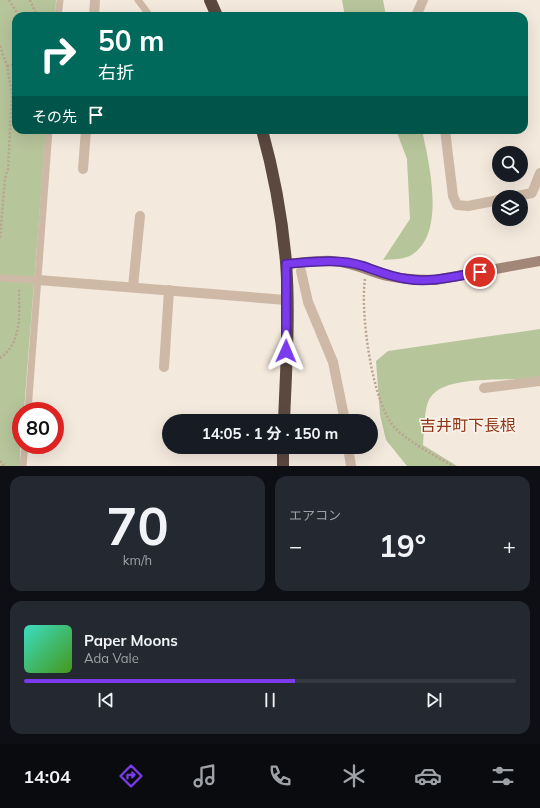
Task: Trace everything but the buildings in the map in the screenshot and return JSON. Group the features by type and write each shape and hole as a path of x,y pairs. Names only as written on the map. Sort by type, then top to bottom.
{"highway":[{"path":"210,0 215,12"},
{"path":"263,134 271,163 281,217 286,264 284,414"},
{"path":"283,454 283,466"}],"street":[{"path":"94,12 95,0"},
{"path":"418,12 423,0"},
{"path":"83,169 86,134"},
{"path":"445,134 453,196 457,205 468,206 492,201"},
{"path":"528,194 532,193 540,173"},
{"path":"133,288 140,216"},
{"path":"286,264 332,261 367,268 375,272 406,279 435,280 540,261"},
{"path":"301,271 308,302 333,362 344,414"},
{"path":"38,280 286,300"},
{"path":"164,367 169,290"},
{"path":"484,388 540,381"},
{"path":"349,454 351,466"}],"lane":[{"path":"58,12 60,0"},
{"path":"138,0 147,12"},
{"path":"29,402 50,134"},
{"path":"0,278 38,280"},
{"path":"24,466 25,454"}],"path":[{"path":"10,0 17,12"},
{"path":"30,0 35,12"},
{"path":"0,46 7,66 12,93 8,169 5,178 0,238"},
{"path":"7,66 12,65"},
{"path":"367,268 363,293 365,312 374,386 384,414 396,429 453,466"},
{"path":"0,358 5,354 11,344 18,326 20,279"},
{"path":"0,461 4,466"}],"green space":[{"path":"0,0 56,0 55,12 12,12 12,134 46,134 25,402 12,402 12,454 20,454 20,466 0,466"},
{"path":"342,0 383,0 385,12 344,12"},
{"path":"398,134 423,134 431,178 432,213 429,230 423,243 410,256 383,260 410,219 407,159"},
{"path":"540,329 540,377 528,379 478,380 461,382 446,386 435,392 428,402 425,417 423,445 457,466 407,466 386,440 380,415 376,361 388,351"}],"district":[{"name":"吉井町下長根","path":"468,425"}],"route":[{"path":"286,351 286,264 332,261 362,266 375,272 406,279 420,280 435,280 480,272"}]}
